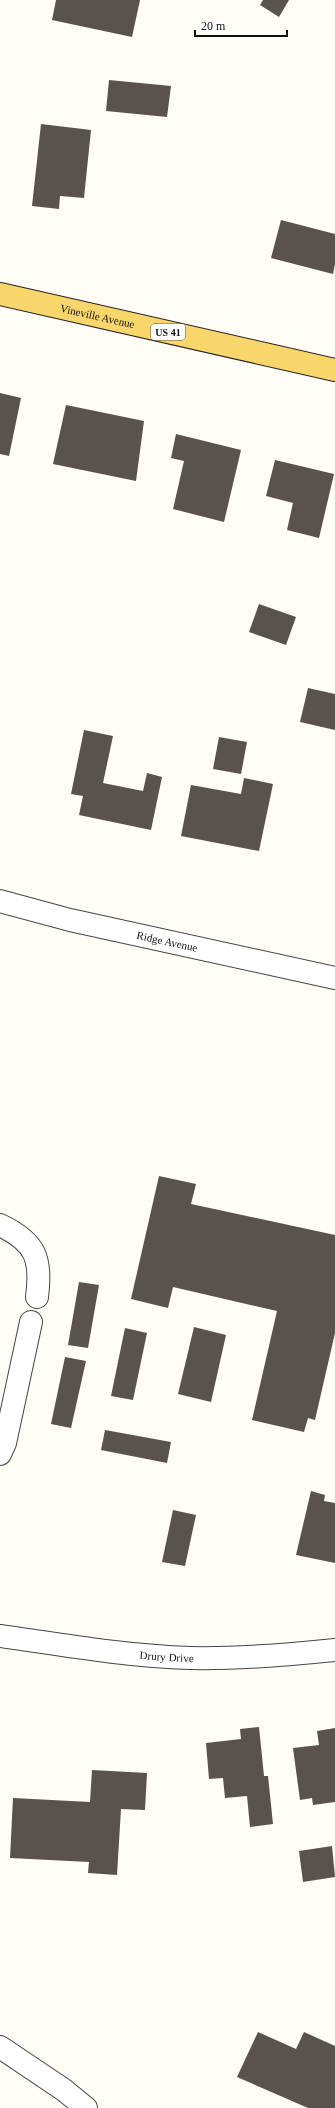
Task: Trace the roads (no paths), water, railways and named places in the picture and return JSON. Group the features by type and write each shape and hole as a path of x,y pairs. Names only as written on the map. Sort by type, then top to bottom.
{"main road":[{"name":"Vineville Avenue","path":"0,294 335,370"}],"street":[{"name":"Ridge Avenue","path":"0,901 70,920 335,978"},
{"path":"0,1224 16,1232 28,1242 37,1261 39,1275 37,1297"},
{"path":"0,1454 6,1443 31,1322"},
{"name":"Drury Drive","path":"0,1636 122,1653 190,1658 281,1656 335,1650"},
{"path":"0,2047 64,2090 86,2108"}]}
